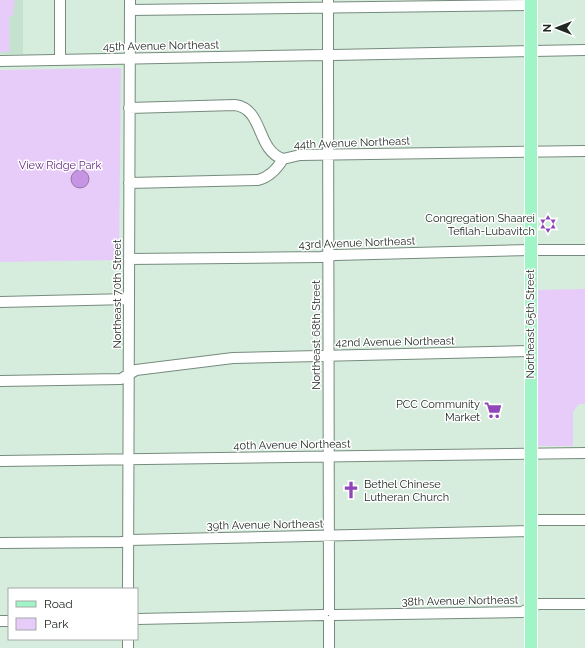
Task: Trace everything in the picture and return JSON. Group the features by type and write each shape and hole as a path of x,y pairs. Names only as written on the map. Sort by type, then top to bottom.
{"main road":[{"name":"Northeast 65th Street","path":"531,2 531,648"}],"street":[{"path":"60,0 60,60"},
{"path":"130,5 531,2"},
{"name":"Northeast 68th Street","path":"328,4 329,648"},
{"name":"Northeast 70th Street","path":"128,588 130,5"},
{"name":"45th Avenue Northeast","path":"0,61 585,50"},
{"path":"129,108 242,106 253,116 264,141 270,150 278,157 283,159"},
{"name":"44th Avenue Northeast","path":"129,183 258,180 263,179 272,173 283,159 300,155 585,151"},
{"name":"43rd Avenue Northeast","path":"129,260 530,250 585,250"},
{"path":"0,302 129,299"},
{"name":"42nd Avenue Northeast","path":"0,381 121,379 136,370 233,358 530,351"},
{"name":"40th Avenue Northeast","path":"0,461 585,453"},
{"name":"39th Avenue Northeast","path":"0,543 121,542 129,540 329,535 530,526 585,520"},
{"name":"38th Avenue Northeast","path":"138,619 522,612 538,604 585,604"}],"shaded area":[{"path":"0,0 23,0 23,54 0,54"},
{"path":"80,170 86,173 89,179 86,185 80,188 74,185 71,179 74,173"}],"green space":[{"path":"0,0 15,0 13,16 9,17 10,52 0,52"},
{"name":"View Ridge Park","path":"121,68 119,260 0,262 0,70"},
{"path":"585,289 585,404 579,404 573,412 573,446 537,446 537,290"}],"place":[{"name":"Congregation Shaarei Tefilah-Lubavitch","path":"548,224"},
{"name":"PCC Community Market","path":"493,410"},
{"name":"Bethel Chinese Lutheran Church","path":"351,490"}]}
